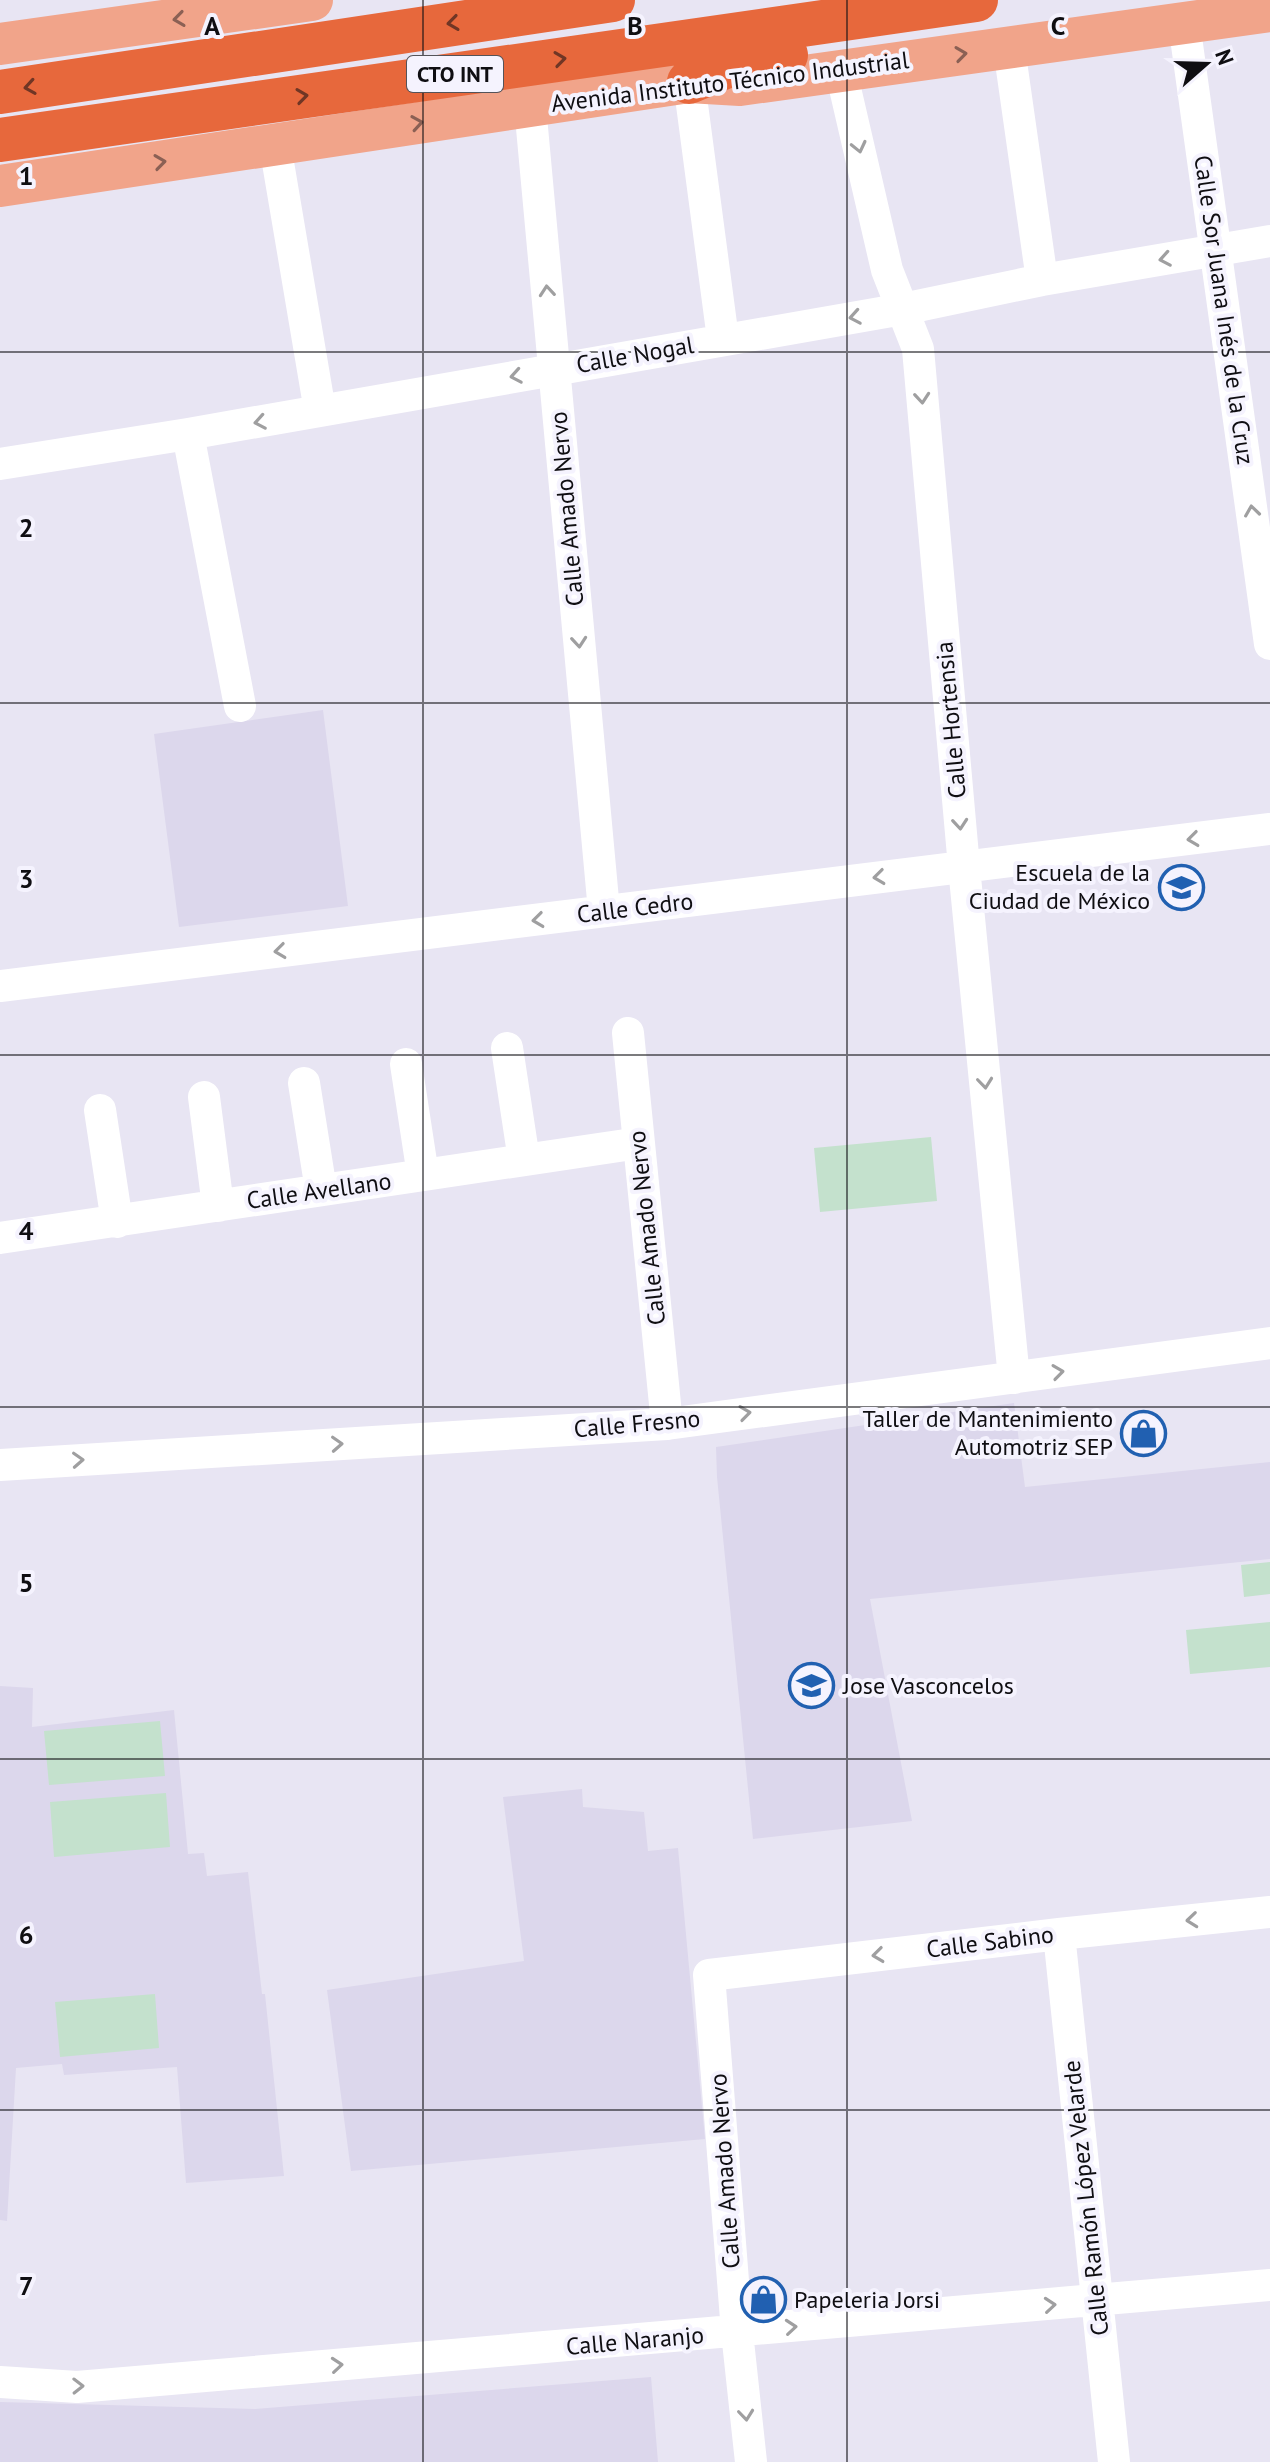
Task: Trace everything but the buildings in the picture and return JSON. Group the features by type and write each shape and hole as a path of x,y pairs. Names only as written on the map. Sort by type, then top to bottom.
{"highway":[{"name":"CTO INT","path":"0,92 613,0"},
{"name":"CTO INT","path":"0,140 959,2"},
{"path":"689,82 737,62 870,41 959,2"}],"main road":[{"path":"0,44 312,0"},
{"name":"Avenida Instituto Técnico Industrial","path":"0,186 689,82 740,85 1270,11"},
{"path":"85,32 105,170"}],"street":[{"name":"Calle Sor Juana Inés de la Cruz","path":"1184,23 1270,644"},
{"path":"1009,48 1042,280"},
{"name":"Calle Hortensia","path":"841,71 887,270 918,349 1014,1378"},
{"path":"689,82 723,339"},
{"name":"Calle Amado Nervo","path":"530,106 604,911"},
{"path":"275,145 320,411"},
{"name":"Calle Nogal","path":"0,464 903,309 1042,280 1270,241"},
{"path":"188,434 240,706"},
{"name":"Calle Cedro","path":"0,986 1270,829"},
{"name":"Calle Amado Nervo","path":"628,1033 667,1424"},
{"path":"507,1048 524,1160"},
{"path":"406,1064 423,1175"},
{"path":"304,1083 321,1190"},
{"path":"204,1097 218,1206"},
{"path":"100,1110 117,1222"},
{"name":"Calle Avellano","path":"0,1238 639,1143"},
{"name":"Calle Fresno","path":"0,1465 667,1424 1270,1343"},
{"name":"Calle Sabino","path":"709,1975 1270,1912"},
{"name":"Calle Ramón López Velarde","path":"1059,1934 1114,2462"},
{"name":"Calle Amado Nervo","path":"709,1975 737,2332 751,2462"},
{"name":"Calle Naranjo","path":"0,2382 77,2387 1270,2285"}],"shaded area":[{"path":"323,710 348,906 179,927 154,734"},
{"name":"Jose Vasconcelos","path":"1014,1403 1025,1487 1270,1462 1270,1559 870,1599 912,1821 753,1839 716,1447"},
{"path":"0,1686 33,1688 32,1727 174,1710 188,1854 204,1853 207,1876 248,1872 262,1994 265,1994 284,2176 186,2183 177,2067 64,2075 62,2064 16,2068 7,2221 0,2220"},
{"path":"582,1789 583,1807 644,1812 648,1851 678,1848 705,2139 351,2171 327,1990 524,1961 503,1797"},
{"path":"651,2377 658,2462 0,2462 0,2402 255,2409"}],"green space":[{"path":"931,1137 937,1201 820,1212 814,1148"},
{"path":"1270,1562 1270,1594 1244,1597 1241,1565"},
{"path":"1270,1622 1270,1667 1190,1674 1186,1630"},
{"path":"160,1721 165,1776 49,1785 44,1731"},
{"path":"166,1793 170,1847 54,1857 50,1802"},
{"path":"155,1994 159,2048 60,2057 55,2002"}],"place":[{"name":"Escuela de la Ciudad de México","path":"1181,887"},
{"name":"Taller de Mantenimiento Automotriz SEP","path":"1144,1433"},
{"name":"Jose Vasconcelos","path":"812,1686"},
{"name":"Papeleria Jorsi","path":"763,2300"}]}
